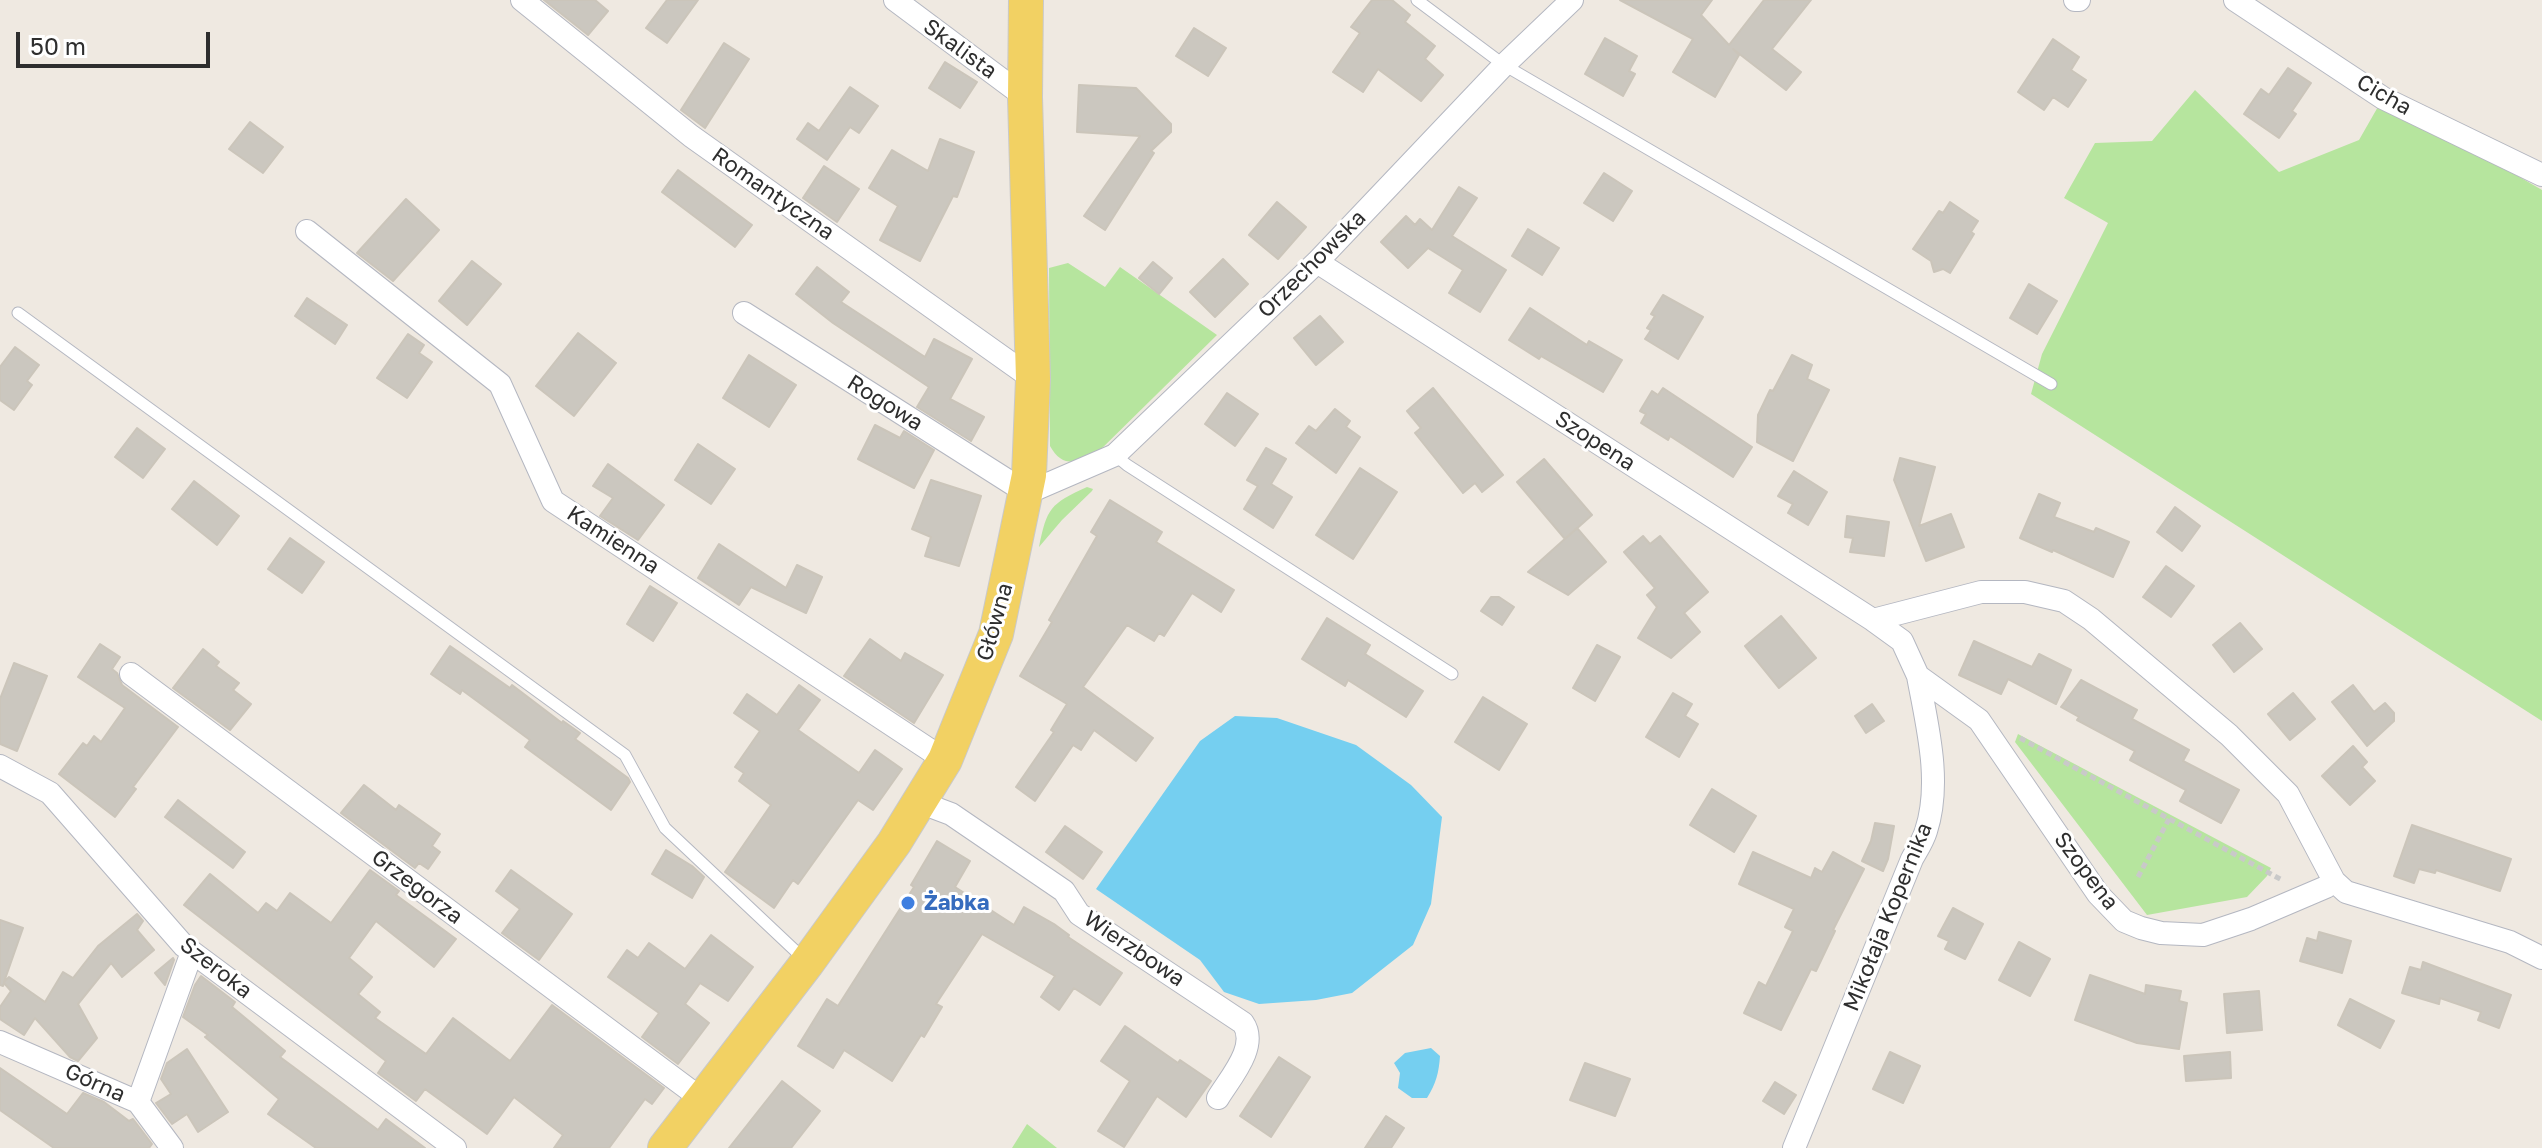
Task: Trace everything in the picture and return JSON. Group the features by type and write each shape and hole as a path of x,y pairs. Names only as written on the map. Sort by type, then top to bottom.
{"main road":[{"name":"Główna","path":"665,1148 807,963 894,843 945,760 996,634 1027,493 1033,379 1025,97 1026,0"}],"street":[{"name":"Romantyczna","path":"522,0 691,136 1033,379"},
{"name":"Skalista","path":"895,0 1025,97"},
{"name":"Orzechowska","path":"1027,493 1115,455 1317,262 1504,65 1572,0"},
{"name":"Cicha","path":"2235,0 2383,98 2542,175"},
{"name":"Kamienna","path":"307,231 500,384 553,501 945,760"},
{"name":"Szopena","path":"1317,262 1902,641 1918,676 1979,720 2098,894 2124,921 2161,933 2203,935 2251,919 2334,881"},
{"name":"Rogowa","path":"744,313 1027,493"},
{"path":"1873,620 1981,592 2025,592 2064,601 2091,619 2229,735 2288,794 2334,881 2346,892 2510,942 2542,958"},
{"name":"Grzegorza","path":"131,674 703,1100"},
{"name":"Mikołaja Kopernika","path":"1794,1148 1912,859 1926,832 1932,803 1931,744 1918,676"},
{"name":"Szeroka","path":"0,766 50,793 184,946 455,1148"},
{"name":"Wierzbowa","path":"919,802 951,814 1064,891 1079,914 1243,1023 1247,1029 1247,1044 1218,1098"},
{"path":"138,1102 192,952"},
{"name":"Górna","path":"0,1042 138,1102 172,1148"}],"lane":[{"path":"1417,0 1504,65 2051,384"},
{"path":"18,313 625,755 665,828 807,963"},
{"path":"1115,455 1452,674"}],"path":[{"path":"1979,720 2017,737 2294,887 2299,898"},
{"path":"2138,877 2169,819"}],"green space":[{"path":"2195,90 2279,172 2359,140 2383,98 2542,190 2542,721 2031,394 2042,354 2108,223 2064,198 2095,143 2152,141"},
{"path":"1068,263 1105,287 1120,267 1217,335 1092,458 1073,462 1063,460 1050,446 1049,268"},
{"path":"1087,487 1092,491 1039,547 1052,509"},
{"path":"2018,734 2271,868 2267,876 2247,897 2147,915 2015,742"},
{"path":"1027,1124 1057,1148 1012,1148"}],"water":[{"path":"1235,716 1277,718 1356,745 1411,785 1442,817 1431,904 1413,945 1352,993 1316,1000 1259,1004 1224,992 1200,960 1096,889 1200,741"},
{"path":"1431,1048 1440,1056 1435,1083 1427,1098 1412,1098 1398,1088 1400,1073 1394,1063 1405,1053"}],"building":[{"path":"544,0 595,0 608,11 588,35"},
{"path":"667,0 698,0 667,43 646,28"},
{"path":"1372,0 1392,0 1410,15 1405,22 1435,46 1425,59 1443,75 1421,101 1378,69 1363,92 1333,72 1360,33 1351,27"},
{"path":"1620,0 1712,0 1701,15 1729,45 1764,0 1811,0 1772,49 1801,72 1786,90 1733,49 1739,55 1715,97 1673,72 1693,39"},
{"path":"1194,28 1226,48 1208,76 1176,56"},
{"path":"1605,38 1637,56 1629,71 1635,74 1623,96 1585,74"},
{"path":"2053,39 2079,57 2071,70 2086,80 2068,107 2053,97 2044,110 2018,92"},
{"path":"724,43 749,59 705,128 681,110"},
{"path":"945,62 977,82 960,108 929,88"},
{"path":"2288,68 2311,83 2292,111 2296,114 2279,138 2244,114 2261,89 2269,95"},
{"path":"1079,85 1136,88 1171,124 1171,132 1151,151 1154,153 1105,230 1084,216 1140,136 1077,132"},
{"path":"850,87 878,106 859,133 850,127 827,160 797,139 808,123 819,131"},
{"path":"250,122 283,147 263,173 229,149"},
{"path":"940,139 974,152 957,197 953,196 920,261 880,240 898,206 869,188 892,150 928,171"},
{"path":"824,166 859,189 837,222 803,198"},
{"path":"678,170 752,225 735,247 662,192"},
{"path":"1604,173 1632,191 1613,221 1584,203"},
{"path":"1459,187 1477,198 1452,236 1506,270 1480,312 1449,293 1463,270 1428,248 1408,268 1381,242 1406,216 1415,225 1420,219 1432,230"},
{"path":"406,199 439,230 393,281 357,253"},
{"path":"1277,202 1306,227 1278,259 1249,235"},
{"path":"1950,202 1978,221 1971,232 1974,234 1950,273 1943,269 1934,272 1931,261 1913,249 1939,211 1943,213"},
{"path":"1528,229 1559,248 1542,275 1512,256"},
{"path":"1223,259 1248,284 1215,317 1190,292"},
{"path":"472,261 501,284 467,325 439,301"},
{"path":"1153,262 1172,278 1159,294 1139,278"},
{"path":"817,267 849,292 841,302 925,357 934,339 972,359 950,399 984,417 971,441 917,407 929,387 833,323 796,294"},
{"path":"2029,284 2057,301 2037,334 2010,318"},
{"path":"1663,295 1703,317 1678,359 1645,339 1651,330 1647,328 1655,316 1651,314"},
{"path":"307,298 347,325 335,344 295,316"},
{"path":"1530,308 1587,345 1589,341 1622,360 1603,392 1509,340"},
{"path":"1320,316 1343,342 1316,365 1294,338"},
{"path":"578,333 616,363 574,416 536,386"},
{"path":"408,334 424,345 419,353 432,362 407,398 377,378"},
{"path":"15,347 39,365 27,381 32,385 14,410 0,400 0,367"},
{"path":"749,355 796,385 769,427 723,398"},
{"path":"1792,355 1812,365 1807,379 1829,390 1793,461 1757,442 1758,415"},
{"path":"1433,388 1503,475 1482,492 1475,483 1463,493 1415,433 1421,428 1407,411"},
{"path":"1663,388 1752,447 1733,477 1670,436 1668,440 1641,423 1646,414 1640,411 1652,391 1658,395"},
{"path":"1227,393 1258,414 1235,446 1205,424"},
{"path":"1335,409 1350,421 1346,427 1360,437 1336,473 1296,443 1309,426 1316,431"},
{"path":"875,425 900,438 904,431 934,450 914,488 858,459"},
{"path":"137,428 165,449 143,478 115,457"},
{"path":"698,444 735,469 711,504 675,480"},
{"path":"1266,448 1286,459 1271,484 1292,497 1273,528 1244,509 1258,486 1247,480"},
{"path":"1900,458 1935,467 1919,526 1951,514 1964,547 1926,561 1894,480"},
{"path":"1544,459 1592,515 1565,539 1517,482"},
{"path":"608,464 664,505 638,540 600,516 613,498 593,486"},
{"path":"1360,468 1397,492 1353,559 1316,535"},
{"path":"1794,471 1827,492 1808,525 1788,513 1793,504 1778,496"},
{"path":"931,480 981,496 959,566 925,556 931,537 912,529"},
{"path":"194,481 239,516 217,545 172,509"},
{"path":"2039,494 2060,503 2054,517 2094,532 2096,528 2129,542 2113,577 2020,538"},
{"path":"1110,500 1162,532 1156,542 1234,590 1221,612 1192,593 1164,636 1159,633 1154,641 1127,625 1083,687 1153,738 1136,761 1094,730 1081,750 1073,745 1035,801 1016,787 1054,732 1051,730 1067,704 1020,676 1097,536 1091,532"},
{"path":"2175,507 2200,526 2182,551 2157,532"},
{"path":"1847,516 1889,522 1884,556 1850,552 1853,538 1845,537"},
{"path":"1577,528 1606,562 1568,595 1528,572"},
{"path":"1643,536 1650,544 1660,536 1708,592 1684,613 1700,632 1671,658 1638,638 1657,607 1647,595 1655,588 1624,552"},
{"path":"290,538 324,562 302,593 268,569"},
{"path":"719,544 786,588 797,565 822,577 806,613 751,587 739,605 698,578"},
{"path":"2166,566 2194,586 2171,617 2143,597"},
{"path":"650,586 677,603 653,641 627,624"},
{"path":"1491,597 1499,597 1514,607 1502,625 1481,611"},
{"path":"1781,616 1816,658 1779,688 1745,646"},
{"path":"1327,618 1370,645 1365,654 1423,691 1406,717 1348,680 1345,686 1302,659"},
{"path":"2240,623 2262,649 2234,672 2213,645"},
{"path":"870,639 901,661 905,653 943,675 914,723 844,676"},
{"path":"1974,641 2032,667 2039,654 2071,670 2056,704 2008,679 2001,694 1959,675"},
{"path":"100,644 120,657 112,669 122,685 178,727 133,787 136,789 115,817 59,774 83,743 87,746 94,736 101,742 125,708 78,677"},
{"path":"1597,645 1620,657 1595,701 1573,688"},
{"path":"450,646 580,733 575,739 628,778 630,782 611,810 525,747 530,740 462,690 460,694 431,674"},
{"path":"203,649 219,662 216,666 239,683 233,690 251,704 230,730 173,688"},
{"path":"14,663 47,676 17,751 0,744 0,699"},
{"path":"2081,680 2137,710 2132,719 2189,750 2183,761 2239,790 2221,823 2180,801 2186,790 2130,760 2135,751 2077,720 2079,717 2061,707"},
{"path":"799,685 820,700 798,730 859,773 875,750 902,769 873,810 858,800 798,884 793,880 774,908 725,872 771,805 739,781 744,773 735,767 760,731 734,713 747,694 777,715"},
{"path":"2353,685 2374,712 2385,703 2394,713 2394,721 2367,746 2332,702"},
{"path":"1673,693 1692,704 1685,716 1698,724 1679,757 1646,737"},
{"path":"2293,693 2315,719 2290,740 2268,714"},
{"path":"1483,697 1527,724 1499,770 1455,742"},
{"path":"1872,704 1884,721 1866,733 1855,716"},
{"path":"2353,746 2367,762 2362,767 2375,781 2350,805 2322,776"},
{"path":"364,785 396,810 399,805 440,834 432,846 440,852 428,869 419,863 415,868 341,813"},
{"path":"1712,789 1756,816 1734,852 1690,825"},
{"path":"178,800 245,852 233,868 165,817"},
{"path":"1875,823 1894,826 1883,871 1862,861"},
{"path":"2412,825 2511,859 2500,891 2436,870 2435,873 2419,869 2414,883 2394,876"},
{"path":"1065,826 1102,852 1083,879 1046,852"},
{"path":"937,841 970,861 955,887 1014,925 1024,907 1054,924 1122,973 1100,1005 1074,988 1059,1010 1041,997 1055,976 982,934 936,1004 942,1007 924,1037 921,1035 892,1081 844,1050 833,1068 798,1046 827,999 838,1006 914,887 911,885"},
{"path":"666,850 704,877 692,898 652,874"},
{"path":"1753,852 1811,878 1815,868 1822,872 1833,852 1864,869 1816,971 1811,969 1781,1030 1744,1013 1759,982 1766,986 1793,931 1785,927 1794,909 1739,884"},
{"path":"370,870 399,891 396,895 456,939 434,967 376,921 349,958 372,977 358,994 380,1012 375,1018 426,1054 453,1018 510,1061 552,1005 664,1088 652,1104 645,1099 609,1148 554,1148 563,1135 514,1097 487,1134 425,1089 416,1101 378,1073 386,1061 184,905 210,874 258,913 266,903 277,911 290,893 331,923"},
{"path":"511,870 572,914 539,960 502,933 520,909 496,891"},
{"path":"1953,908 1983,924 1965,959 1945,949 1949,941 1938,936"},
{"path":"137,914 143,921 137,930 154,950 122,977 111,963 78,1004 97,1038 78,1061 70,1057 35,1018 24,1035 0,1019 0,1007 11,991 4,983 0,985 0,920 23,928 4,982 9,977 45,1002 63,972 73,978 98,946"},
{"path":"2319,932 2351,941 2342,973 2300,961 2307,938 2317,941"},
{"path":"711,935 753,967 728,1001 700,983 685,1004 709,1023 678,1064 642,1037 659,1013 608,977 627,950 638,958 649,943 685,969"},
{"path":"2019,942 2050,959 2030,996 1999,980"},
{"path":"174,960 165,985 155,973"},
{"path":"2423,962 2511,995 2499,1028 2478,1020 2481,1012 2440,998 2439,1004 2402,993 2410,967 2421,970"},
{"path":"2090,975 2145,994 2146,985 2181,991 2179,1001 2187,1003 2179,1049 2137,1043 2075,1020"},
{"path":"201,976 235,1002 232,1007 285,1051 280,1057 378,1130 386,1119 425,1148 316,1148 268,1114 279,1099 205,1037 208,1035 183,1017"},
{"path":"2259,991 2262,1030 2227,1033 2224,994"},
{"path":"2350,999 2394,1021 2380,1048 2338,1025"},
{"path":"1125,1026 1178,1063 1180,1060 1211,1081 1186,1117 1157,1096 1124,1147 1098,1131 1130,1081 1101,1061"},
{"path":"187,1049 228,1112 198,1132 187,1114 172,1124 156,1103 171,1094 161,1079 167,1063"},
{"path":"1890,1052 1920,1066 1903,1103 1873,1089"},
{"path":"2230,1052 2231,1078 2186,1081 2184,1056"},
{"path":"1279,1057 1310,1077 1271,1137 1240,1116"},
{"path":"1585,1063 1630,1079 1615,1116 1570,1100"},
{"path":"0,1068 67,1114 83,1093 104,1102 129,1121 133,1119 152,1144 149,1148 54,1148 0,1110"},
{"path":"782,1081 820,1111 791,1148 729,1148"},
{"path":"1775,1082 1796,1095 1784,1114 1763,1101"},
{"path":"1386,1116 1404,1128 1391,1148 1365,1148"}],"place":[{"name":"Żabka","path":"908,903"}]}
